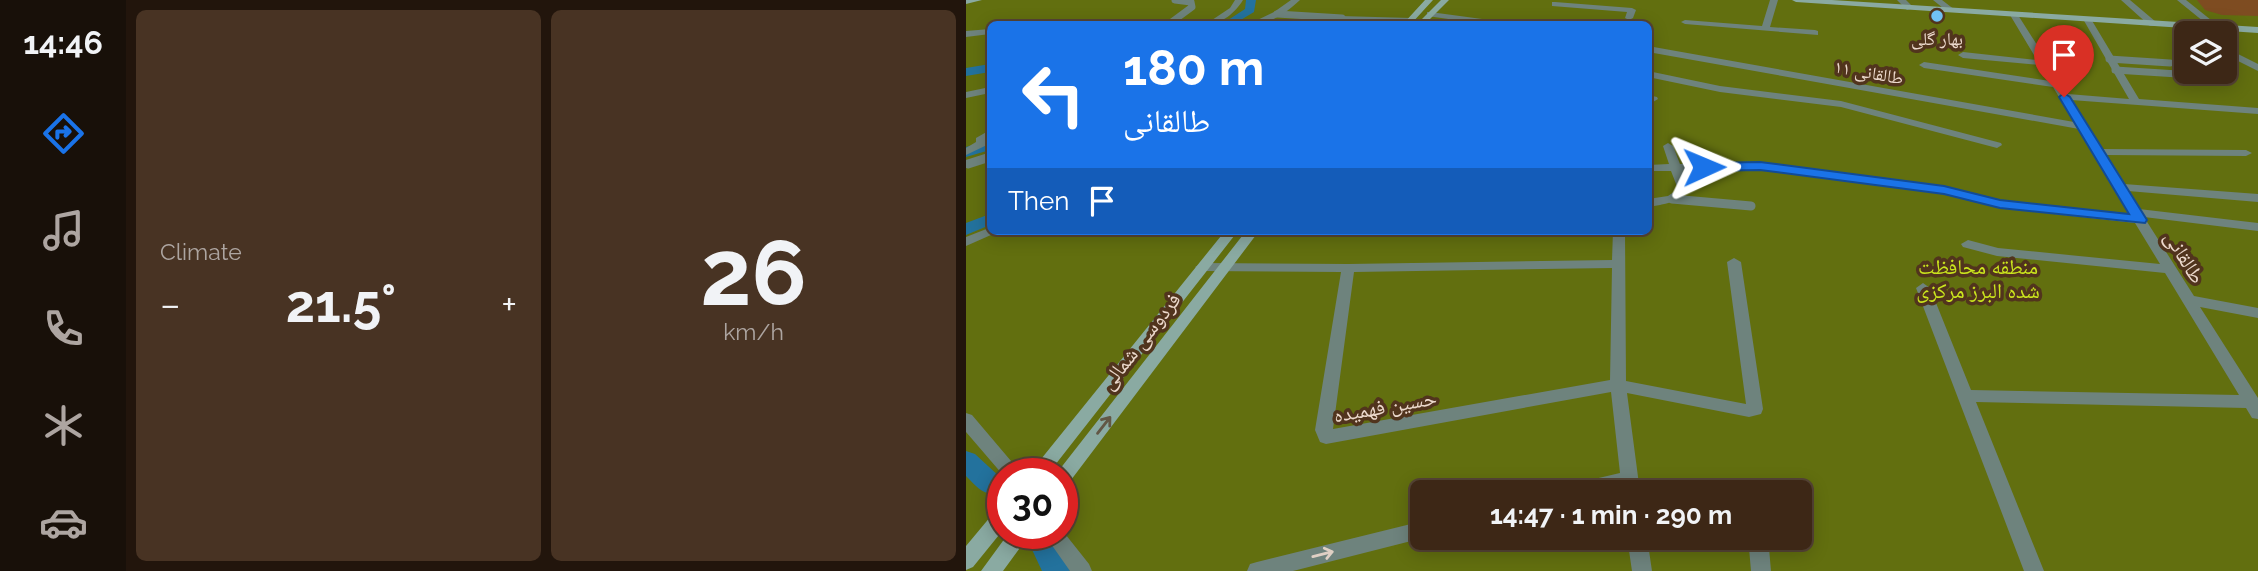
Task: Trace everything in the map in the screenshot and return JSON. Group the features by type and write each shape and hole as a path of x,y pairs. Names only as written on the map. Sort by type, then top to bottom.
{"street":[{"path":"966,2 978,0"},
{"path":"1215,21 1233,10 1239,0"},
{"path":"1260,21 1277,14 1296,0"},
{"path":"1411,21 1429,0"},
{"path":"1424,21 1445,0"},
{"path":"1765,29 1774,0"},
{"path":"1796,0 2174,27"},
{"path":"1901,0 1910,8"},
{"path":"1937,0 1951,10"},
{"path":"2125,0 2153,24"},
{"path":"2181,0 2208,21"},
{"path":"1555,4 1590,3 1632,10 1629,18"},
{"path":"1430,14 1477,21"},
{"name":"طالقانی","path":"2014,15 2255,408"},
{"path":"1342,18 1393,21"},
{"path":"2087,19 2115,71 2136,102"},
{"path":"1685,22 1815,33"},
{"path":"2237,29 2258,30"},
{"path":"966,34 987,32"},
{"name":"طالقانی ۱۱","path":"1652,51 1683,67 1853,85 2083,127"},
{"path":"1963,55 2044,64"},
{"path":"2237,57 2258,68"},
{"path":"1924,65 2136,102 2258,111"},
{"path":"1652,73 1683,67 1720,89 1841,104 1997,145"},
{"path":"1841,104 1853,85"},
{"path":"966,95 987,91"},
{"path":"966,160 987,141"},
{"path":"1652,202 1672,199 1684,190 1668,146"},
{"path":"2098,152 2246,153"},
{"path":"1652,168 1760,166 1944,190 2000,204 2258,226"},
{"path":"2120,187 2258,198"},
{"path":"966,242 987,234"},
{"name":"فردوسی شمالی","path":"1051,458 1229,235"},
{"name":"فردوسی شمالی","path":"1078,458 1250,235"},
{"path":"1619,235 1618,385 1629,480"},
{"path":"1968,244 1997,252 2170,269"},
{"path":"1618,385 1755,410 1734,262"},
{"path":"1202,267 1618,264"},
{"name":"حسین فهمیده","path":"1348,268 1324,430 1326,437 1618,385"},
{"path":"1923,288 2034,571"},
{"path":"2189,300 2258,313"},
{"path":"1966,396 2255,408"},
{"path":"966,420 999,458"},
{"path":"1257,571 1410,532"},
{"path":"966,561 987,535"},
{"path":"991,571 1008,549"},
{"path":"1065,549 1082,571"},
{"path":"1639,550 1642,571"},
{"path":"1759,550 1761,571"}],"lane":[{"path":"1173,21 1192,7 1191,2 1175,0"},
{"path":"1277,14 1342,18"},
{"path":"1338,21 1342,18"},
{"path":"2109,59 2170,63"},
{"path":"2115,71 2174,74"},
{"path":"966,160 987,157"},
{"path":"1672,199 1751,206"}],"green space":[{"name":"منطقه محافظت شده البرز مرکزی","path":"966,0 2258,0 2258,571 966,571"}],"waterway":[{"path":"1232,21 1250,10 1251,0"},
{"path":"966,72 987,68"},
{"path":"966,152 987,146"},
{"path":"966,230 987,220"},
{"path":"966,461 987,480"},
{"path":"1045,549 1056,571"}],"place":[{"name":"بهار گلی","path":"1937,16"}],"route":[{"path":"1704,167 1760,166 1944,190 2000,204 2140,220 2064,97"}]}
